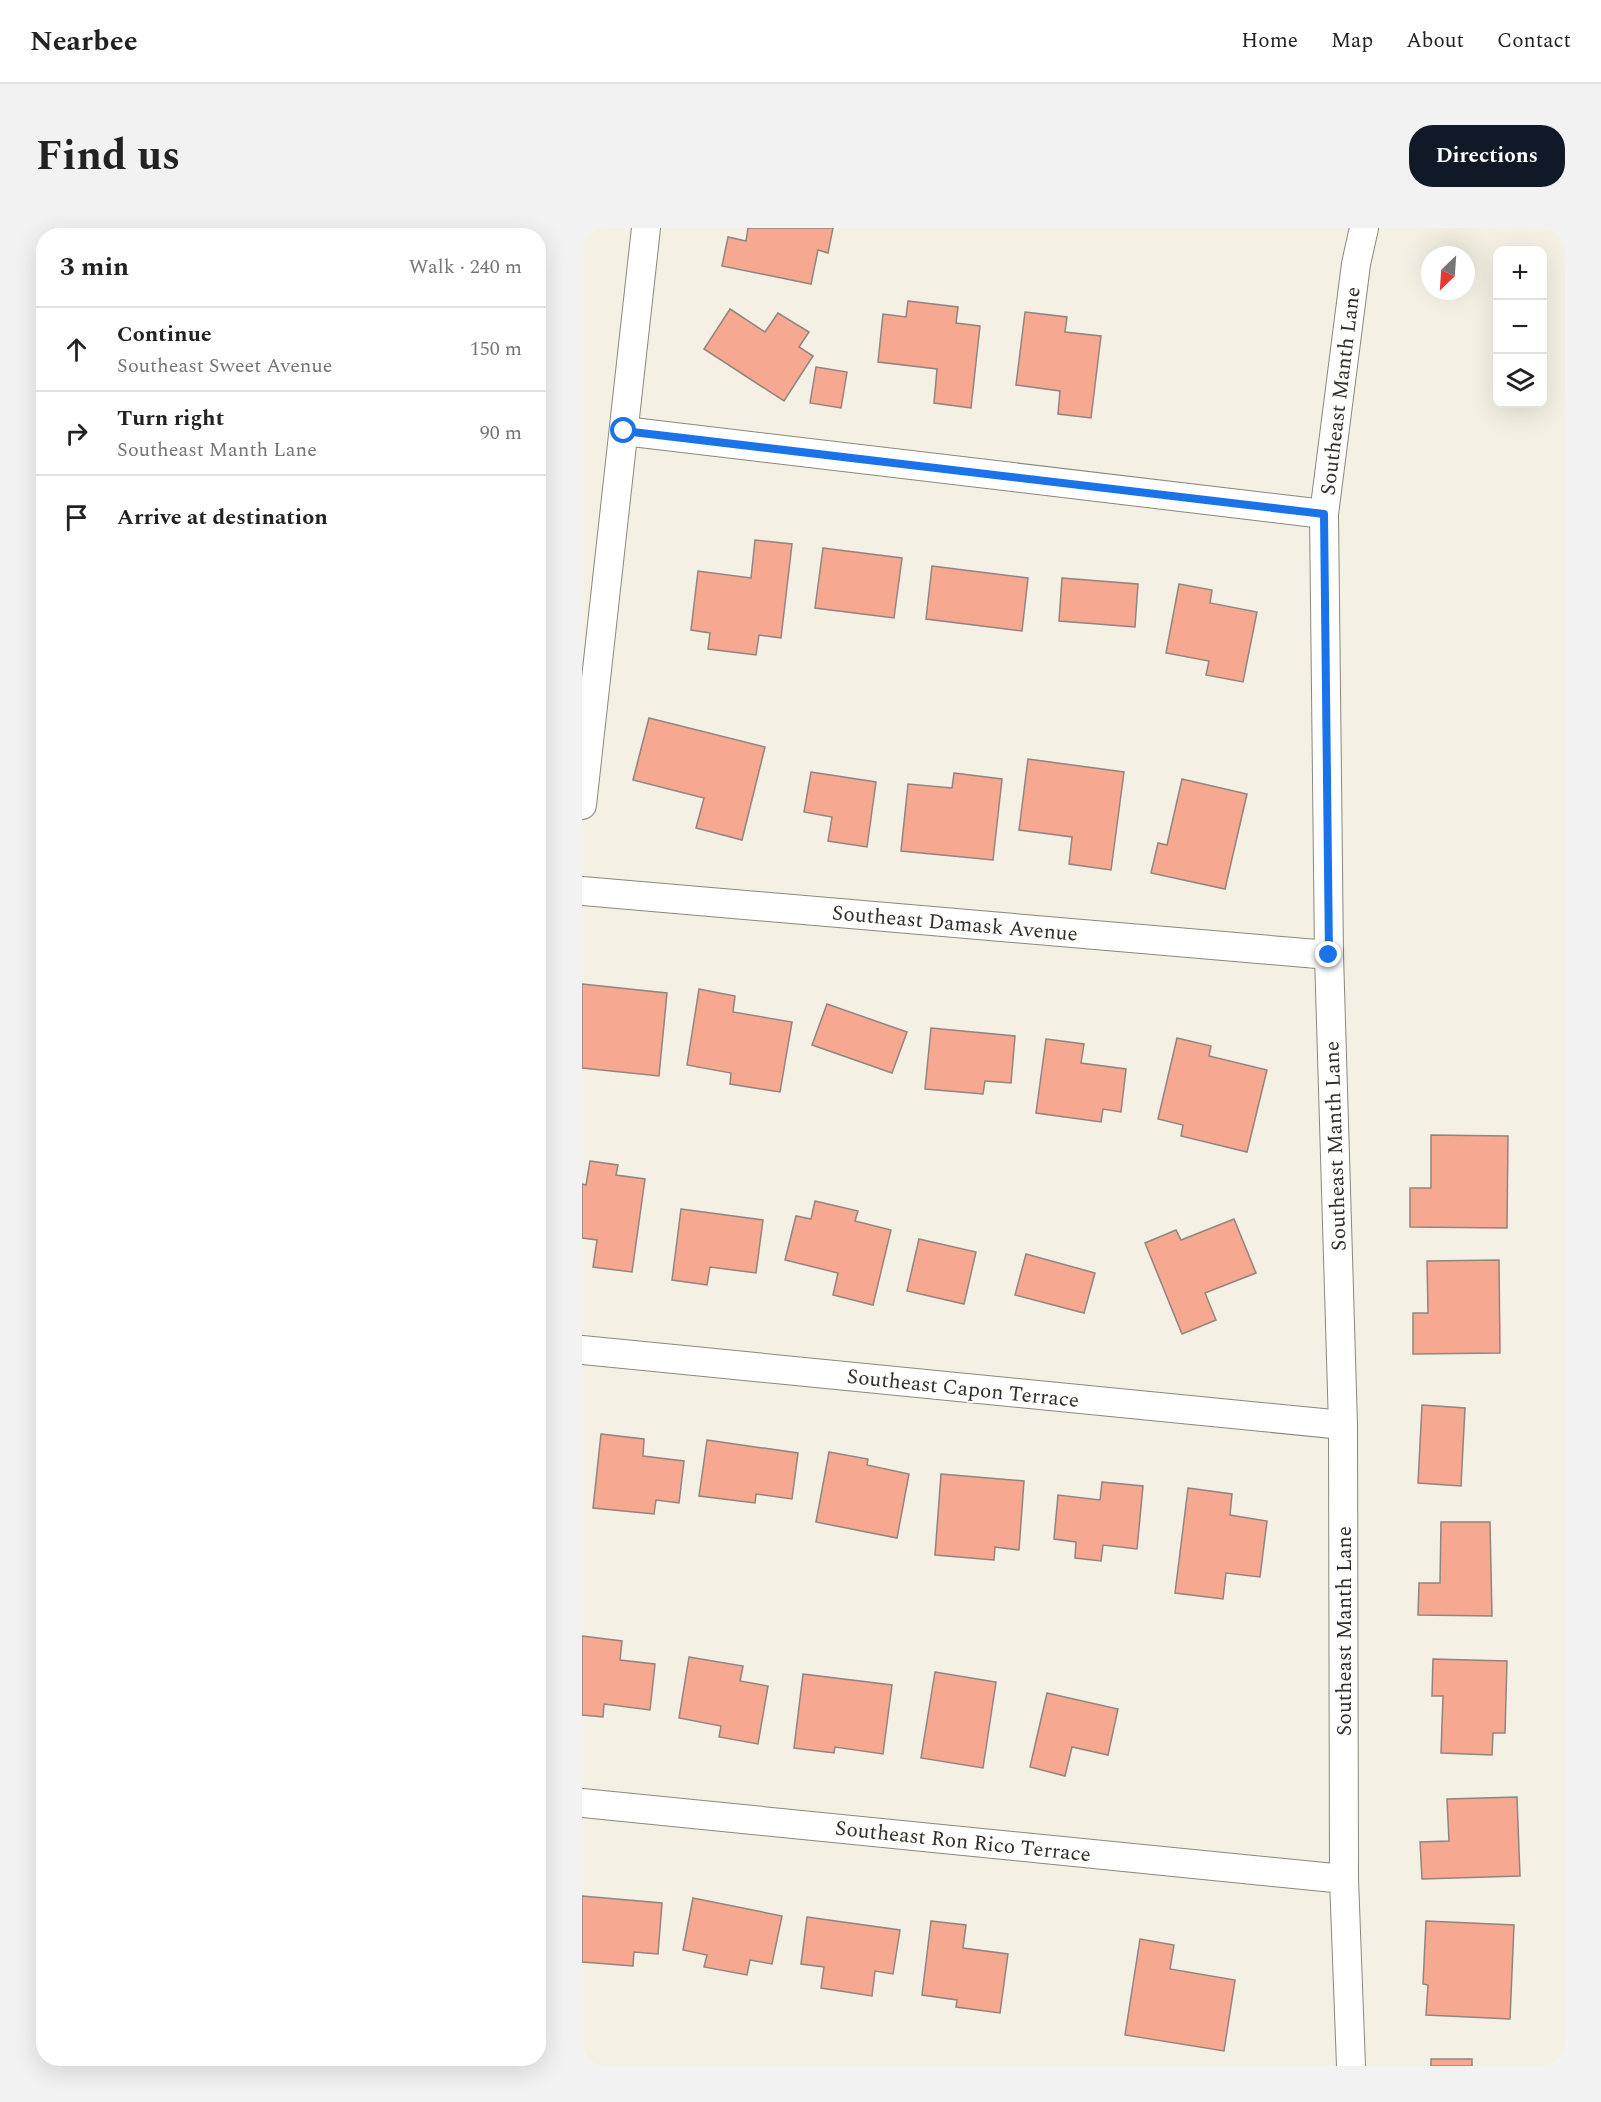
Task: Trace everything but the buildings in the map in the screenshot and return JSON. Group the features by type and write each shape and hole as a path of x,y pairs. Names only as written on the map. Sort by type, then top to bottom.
{"street":[{"path":"582,805 646,228"},
{"name":"Southeast Manth Lane","path":"1351,2066 1344,1880 1343,1425 1329,955 1324,514 1356,264 1364,228"},
{"path":"624,431 1324,514"},
{"name":"Southeast Damask Avenue","path":"582,891 1329,955"},
{"name":"Southeast Capon Terrace","path":"582,1350 1343,1425"},
{"name":"Southeast Ron Rico Terrace","path":"582,1803 1344,1880"}],"route":[{"path":"624,431 1324,514 1329,955"}]}
